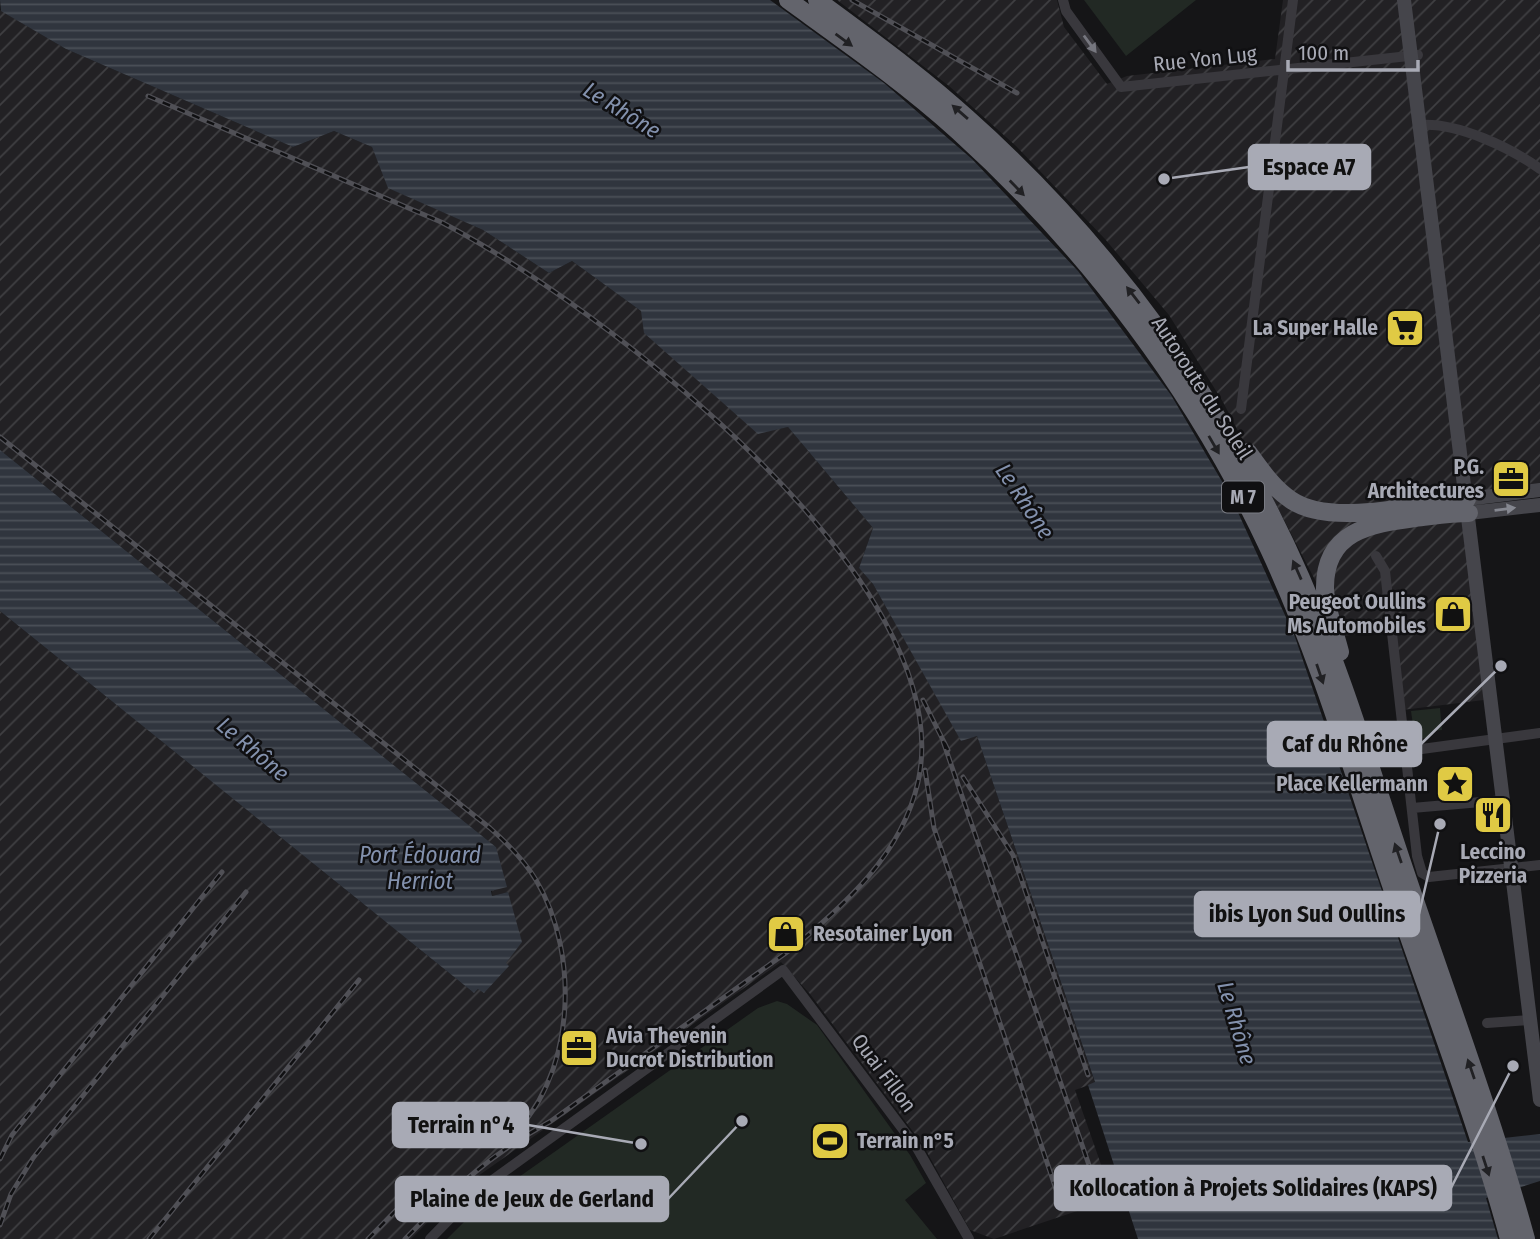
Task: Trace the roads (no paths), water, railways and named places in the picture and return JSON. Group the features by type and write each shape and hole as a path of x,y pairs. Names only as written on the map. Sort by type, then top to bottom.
{"highway":[{"name":"Autoroute du Soleil","path":"788,0 926,103 1014,185 1117,302 1196,414 1256,522 1302,625 1485,1134"},
{"name":"Autoroute du Soleil","path":"817,0 943,96 1030,177 1116,274 1189,374 1232,442 1287,548 1328,646 1367,760 1505,1197 1526,1239"},
{"path":"1189,374 1272,484 1306,508 1341,514 1468,506"},
{"path":"1367,760 1326,594 1329,563 1341,544 1363,528 1468,506"},
{"name":"Autoroute du Soleil","path":"1505,1197 1509,1239"}],"main road":[{"path":"1404,0 1415,55"},
{"path":"1410,0 1496,738 1534,1026 1540,1100"},
{"path":"1468,506 1540,490"},
{"path":"1468,506 1540,505"}],"street":[{"name":"Rue Yon Lug","path":"1063,0 1066,11 1121,87 1415,55"},
{"path":"1241,409 1293,0"},
{"path":"1423,125 1458,130 1521,155 1540,169"},
{"path":"1376,556 1385,571 1422,873 1429,877 1540,865"},
{"path":"1407,751 1540,733"},
{"path":"1412,808 1504,800"},
{"name":"Quai Fillon","path":"430,1239 476,1192 783,970 917,1149 969,1239"},
{"path":"1488,1023 1534,1026"}],"water":[{"name":"Le Rhône","path":"0,0 770,0 884,83 972,159 1078,271 1171,395 1230,495 1295,637 1468,1142 1540,1134 1540,1181 1486,1198 1498,1239 1138,1239 1088,1085 1095,1082 977,736 961,741 873,584 859,568 873,528 788,427 758,434 644,333 641,311 572,261 549,273 483,230 388,188 372,147 334,131 293,147 66,49 1,11"},
{"name":"Port Édouard Herriot","path":"0,450 496,847 507,887 491,891 492,896 508,892 522,942 506,963 509,966 484,993 478,989 474,993 0,611"}],"railway":[{"path":"852,0 1017,93"},
{"path":"148,96 441,222 508,261 588,315 672,382 755,457 828,537 884,621 917,703 918,782 910,808 885,855 850,896 790,950 551,1121 490,1160 456,1188 405,1239"},
{"path":"0,437 490,828 515,852 531,873 551,910 560,944 565,979 564,1016 558,1051 547,1085 530,1115 507,1140"},
{"path":"923,700 948,750"},
{"path":"943,741 1101,1200"},
{"path":"925,770 934,828 1058,1195"},
{"path":"963,777 1013,855 1088,1075"},
{"path":"0,1159 12,1135 222,872"},
{"path":"0,1225 11,1194 33,1158 246,892"},
{"path":"149,1239 359,980"},
{"path":"368,1239 414,1192"}],"place":[{"name":"Espace A7","path":"1164,179"},
{"name":"La Super Halle","path":"1405,328"},
{"name":"P.G. Architectures","path":"1511,479"},
{"name":"Peugeot Oullins Ms Automobiles","path":"1453,614"},
{"name":"Caf du Rhône","path":"1501,666"},
{"name":"Place Kellermann","path":"1455,784"},
{"name":"Leccino Pizzeria","path":"1493,815"},
{"name":"ibis Lyon Sud Oullins","path":"1440,824"},
{"name":"Resotainer Lyon","path":"786,934"},
{"name":"Avia Thevenin Ducrot Distribution","path":"579,1048"},
{"name":"Kollocation à Projets Solidaires (KAPS)","path":"1513,1066"},
{"name":"Plaine de Jeux de Gerland","path":"742,1121"},
{"name":"Terrain n°5","path":"830,1141"},
{"name":"Terrain n°4","path":"641,1144"}]}
